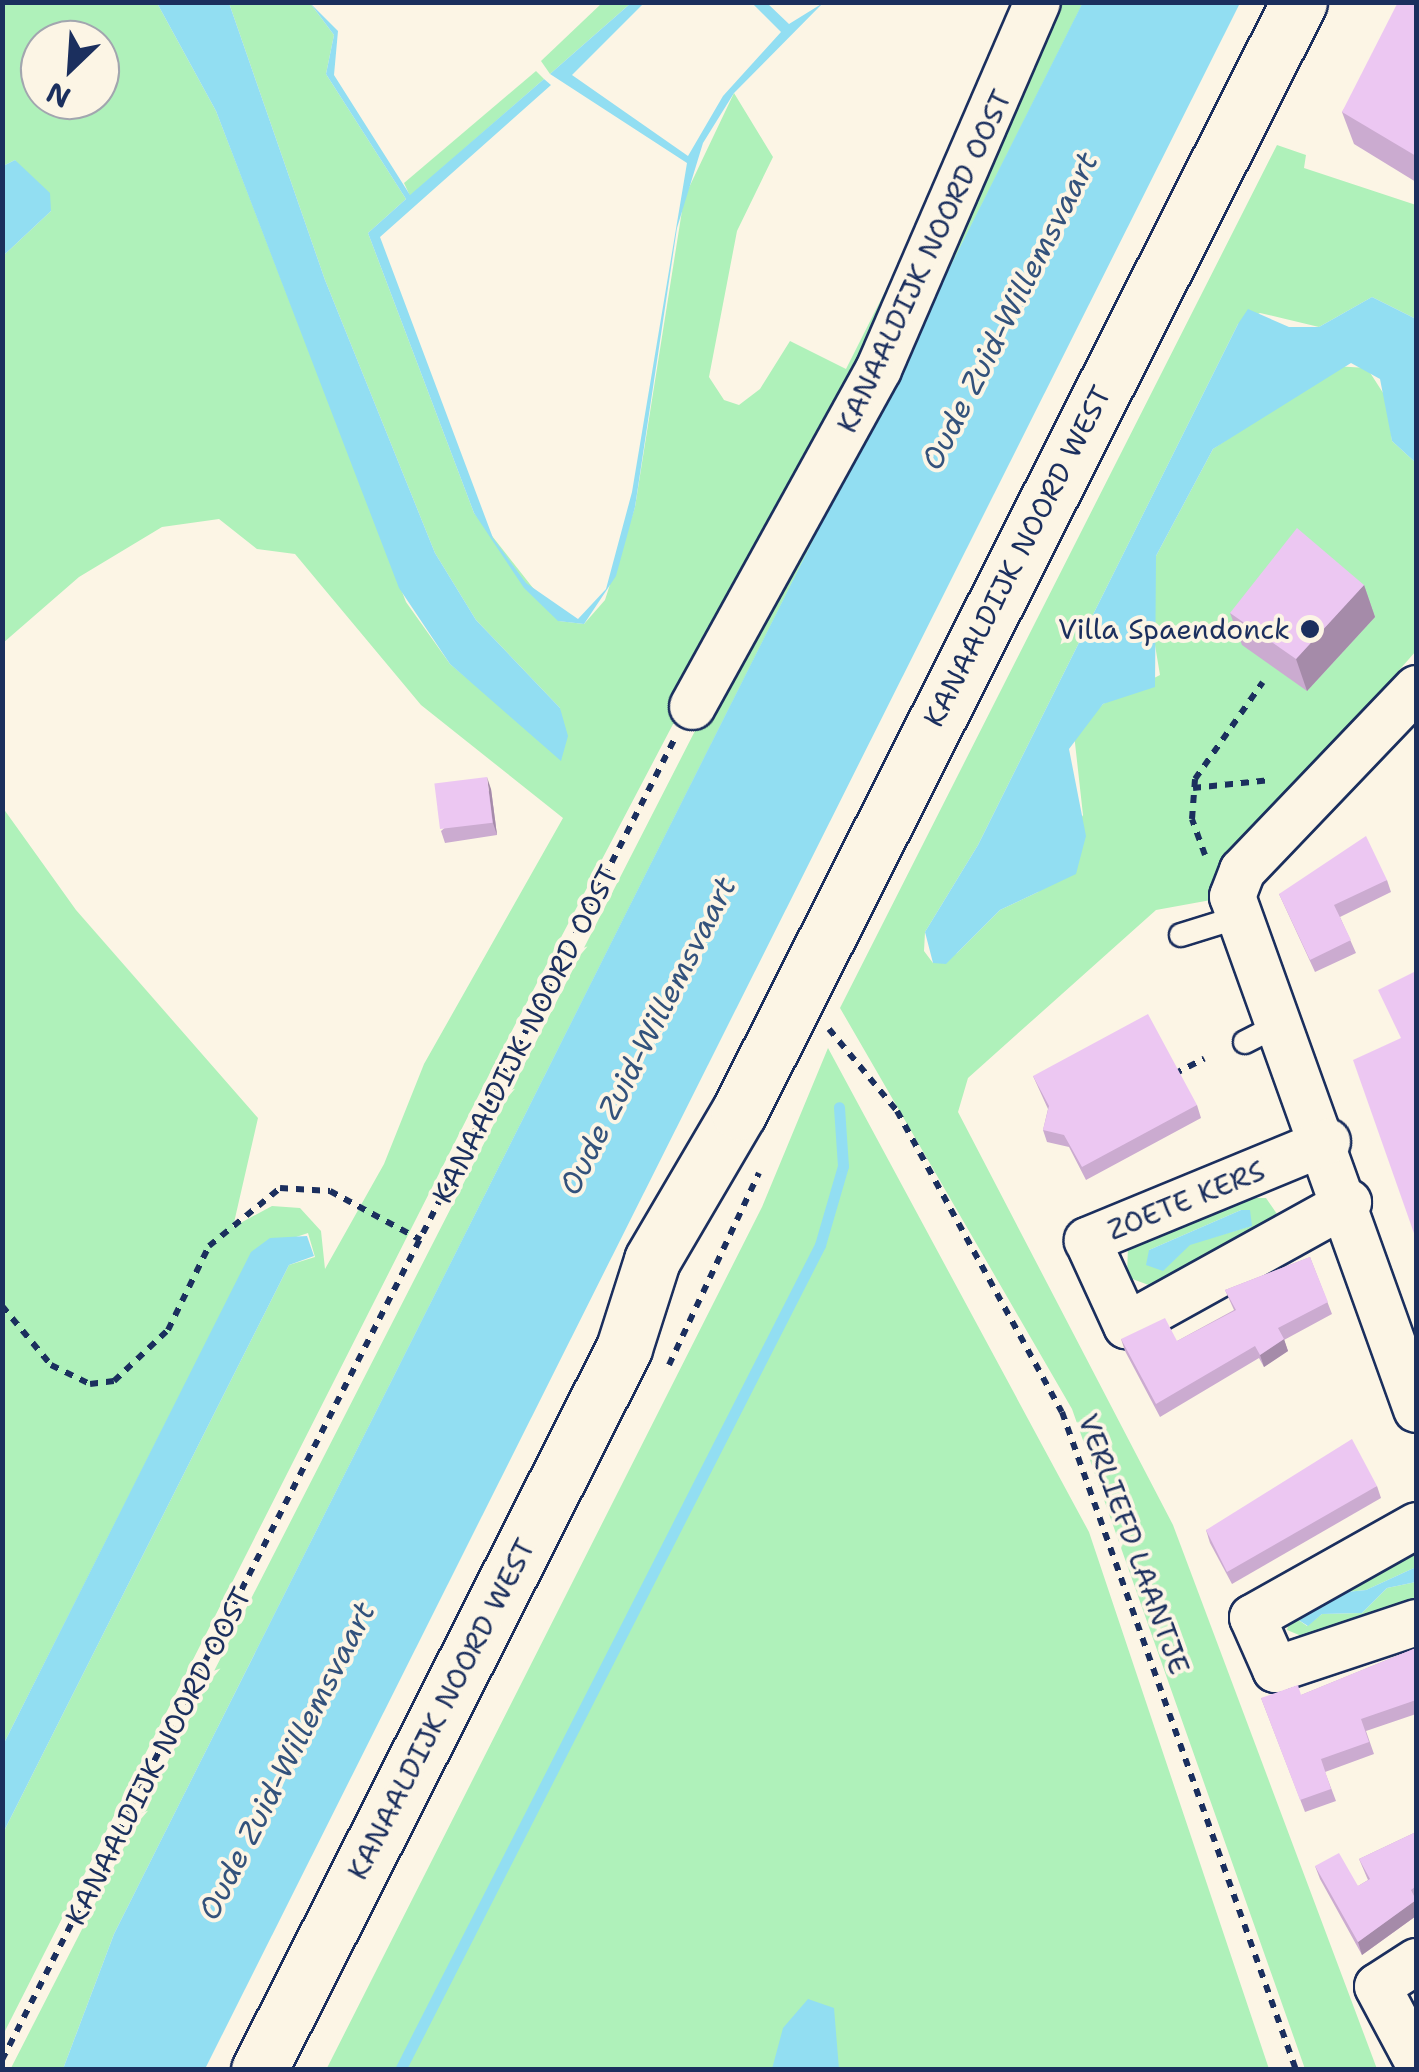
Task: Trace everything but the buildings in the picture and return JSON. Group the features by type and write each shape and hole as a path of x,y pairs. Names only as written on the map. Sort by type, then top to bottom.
{"main road":[{"name":"KANAALDIJK NOORD WEST","path":"259,2070 642,1365 652,1260 752,1135 1299,2"}],"street":[{"name":"KANAALDIJK NOORD OOST","path":"692,706 878,369 1037,2"},
{"path":"1416,688 1237,901 1261,1033 1327,1141 1416,1408"},
{"name":"ZOETE KERS","path":"1327,1141 1088,1240 1126,1326 1348,1202"},
{"path":"1416,1525 1252,1616 1275,1669 1416,1622"},
{"path":"1416,1960 1376,1986 1416,2058"}],"lane":[{"path":"1181,934 1237,901"}],"path":[{"path":"1237,901 1207,858 1190,801 1208,753 1263,682"},
{"name":"KANAALDIJK NOORD OOST","path":"2,2060 692,706"},
{"name":"VERLIEFD LAANTJE","path":"813,1038 820,1022 896,1111 1062,1412 1296,2070"},
{"path":"1170,1076 1204,1059"},
{"path":"642,1365 752,1135"},
{"path":"2,1306 51,1366 90,1384 114,1382 168,1330 209,1246 280,1188 330,1191 421,1240"}],"green space":[{"path":"2,3 157,3 216,111 406,602 450,664 562,758 560,708 476,620 435,553 325,280 229,3 310,3 334,35 326,74 406,199 368,233 474,513 559,621 584,624 605,600 635,507 684,198 734,93 773,157 737,231 709,377 724,400 739,405 760,389 790,341 846,369 915,232 919,256 495,1063 3,2035 3,1833 289,1265 315,1257 308,1233 252,1252 3,1745 3,808 76,910 258,1118 233,1227 272,1206 300,1208 321,1231 325,1269 384,1164 424,1064 563,818 421,705 295,554 257,549 219,519 162,527 79,577 3,643 3,256 51,211 15,160 3,166"},
{"path":"602,3 631,3 550,74 541,61"},
{"path":"1052,3 1083,3 114,1934 63,2069 10,2070 765,594"},
{"path":"536,71 544,79 410,196 404,183"},
{"path":"1277,145 1306,155 1304,168 1416,205 1416,319 1372,297 1319,327 1260,313 1238,324 978,845 925,932 924,951 933,963 957,953 1000,910 1038,892 1083,815 1074,734 1103,704 1160,675 1149,609 1156,556 1213,449 1334,366 1367,368 1387,399 1392,441 1416,463 1416,651 1237,854 1211,900 1156,910 968,1078 958,1112 1173,1525 1377,2069 1305,2069 1072,1409 840,1008"},
{"path":"828,1048 1089,1532 1269,2069 326,2070 762,1207"},
{"path":"1241,1198 1266,1198 1279,1217 1154,1287 1127,1277 1128,1245","holes":["1241,1210 1251,1226 1190,1244 1163,1270 1149,1250"]},
{"path":"1416,1550 1416,1567 1366,1590 1326,1594 1297,1619 1307,1626 1322,1614 1362,1613 1387,1588 1416,1582 1416,1609 1316,1642 1287,1630 1294,1604 1387,1555"}],"water":[{"name":"Oude Zuid-Willemsvaart","path":"1083,2 1240,3 205,2069 63,2069 114,1934"},
{"path":"157,3 229,3 325,280 435,553 476,620 560,708 568,736 561,761 450,664 399,588 216,111"},
{"path":"310,3 338,31 334,75 410,195 544,79 551,85 380,237 493,538 526,583 578,619 606,589 632,492 687,163 550,74 631,3 644,3 572,75 688,156 723,96 781,32 752,3 767,3 789,24 823,3 734,93 703,143 677,228 635,507 616,576 584,624 558,621 524,588 474,513 368,233 406,199 326,74 334,35"},
{"path":"15,160 50,193 51,211 3,256 3,166"},
{"path":"1372,297 1416,319 1416,463 1392,441 1380,379 1351,363 1213,449 1156,556 1155,687 1103,704 1069,749 1086,836 1076,874 1000,910 946,964 933,963 925,932 978,845 1238,324 1248,309 1289,327 1319,327"},
{"path":"1241,1210 1250,1210 1252,1226 1190,1245 1163,1271 1146,1265 1149,1250"},
{"path":"307,1236 314,1256 289,1265 3,1833 3,1745 251,1252 270,1238"},
{"path":"1416,1567 1416,1582 1387,1588 1362,1613 1322,1614 1308,1626 1297,1619 1326,1594 1366,1590"},
{"path":"808,1999 834,2008 839,2069 772,2069 783,2028"}],"waterway":[{"path":"400,2070 820,1245 843,1166 839,1107"}],"place":[{"name":"Villa Spaendonck","path":"1310,629"}]}
